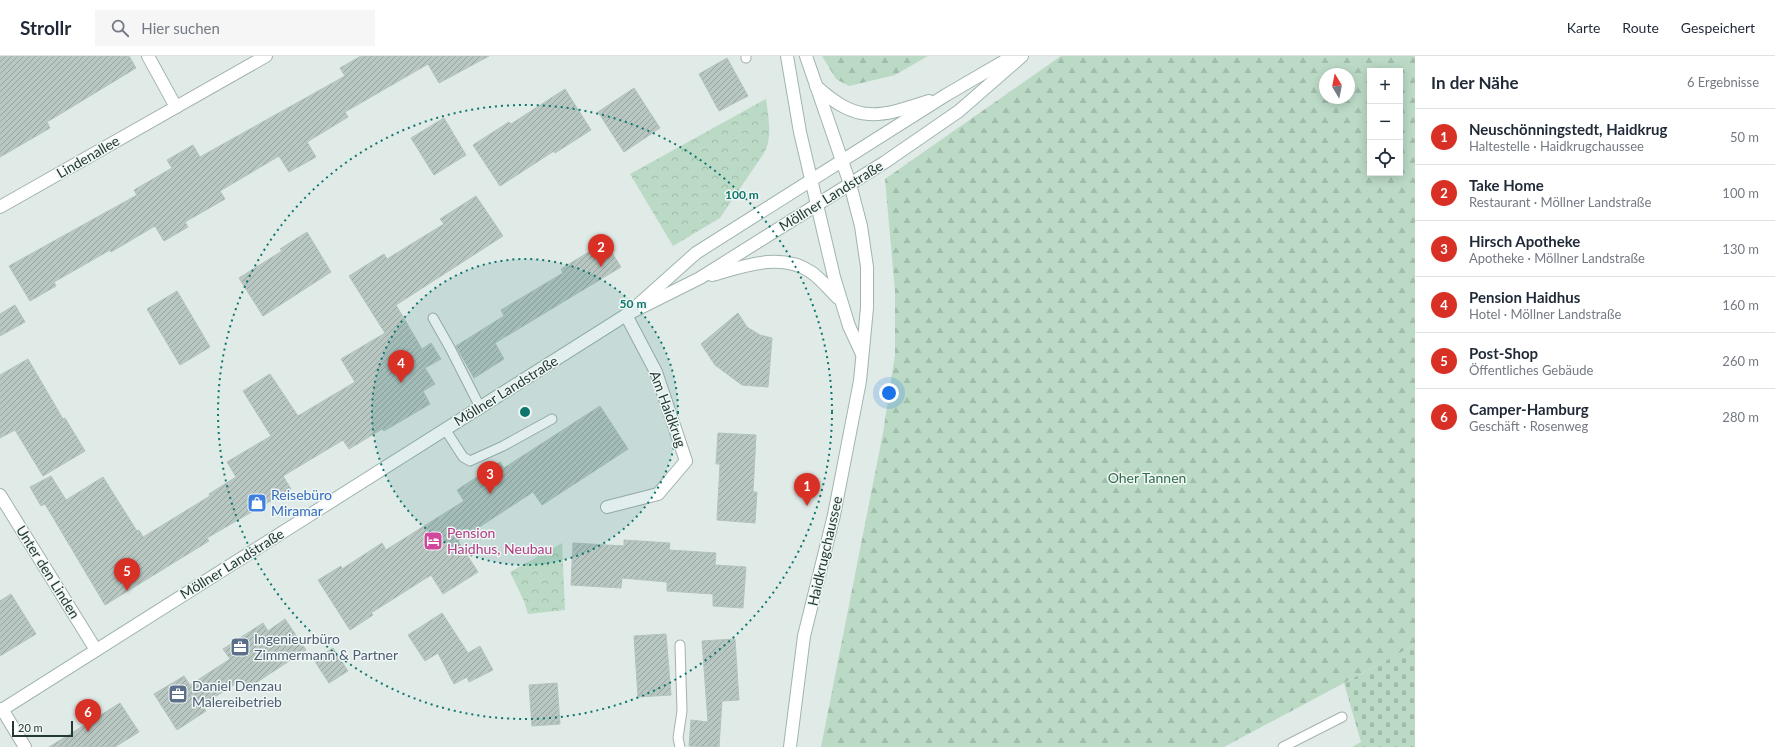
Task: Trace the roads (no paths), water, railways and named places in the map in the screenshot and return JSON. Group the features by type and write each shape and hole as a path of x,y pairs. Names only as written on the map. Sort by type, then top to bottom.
{"main road":[{"path":"148,56 176,107"},
{"name":"Lindenallee","path":"0,207 266,56"},
{"path":"787,56 800,132 839,299 849,326 863,355"},
{"name":"Haidkrugchaussee","path":"790,747 804,636 834,515 860,381 867,308 867,267 861,226 850,184 815,86 806,56"},
{"name":"Möllner Landstraße","path":"626,315 696,253 946,95 1013,56"},
{"name":"Möllner Landstraße","path":"1,710 626,315 700,278 850,184 959,111 1022,56"},
{"path":"815,86 831,100 847,109 869,115 895,112 946,95"},
{"path":"700,278 749,264 765,261 780,262 798,265 810,271 839,299"},
{"name":"Am Haidkrug","path":"607,507 658,494 686,461 656,372 626,315"},
{"name":"Unter den Linden","path":"0,495 96,650"},
{"path":"1,710 25,747"}],"lane":[{"path":"433,318 480,407"},
{"path":"445,429 463,457 470,461 486,455 552,419"},
{"path":"680,645 682,711 678,738 680,747"},
{"path":"1283,747 1342,718"}],"place":[{"name":"Take Home","path":"601,267"},
{"name":"Pension Haidhus","path":"401,383"},
{"name":"Hirsch Apotheke","path":"490,494"},
{"name":"Reisebüro Miramar","path":"257,503"},
{"name":"Neuschönningstedt, Haidkrug","path":"807,506"},
{"name":"Pension Haidhus, Neubau","path":"433,541"},
{"name":"Post-Shop","path":"127,591"},
{"name":"Ingenieurbüro Zimmermann & Partner","path":"240,647"},
{"name":"Daniel Denzau Malereibetrieb","path":"178,694"},
{"name":"Camper-Hamburg","path":"88,732"}],"park label":[{"name":"Oher Tannen","path":"1147,478"}]}
